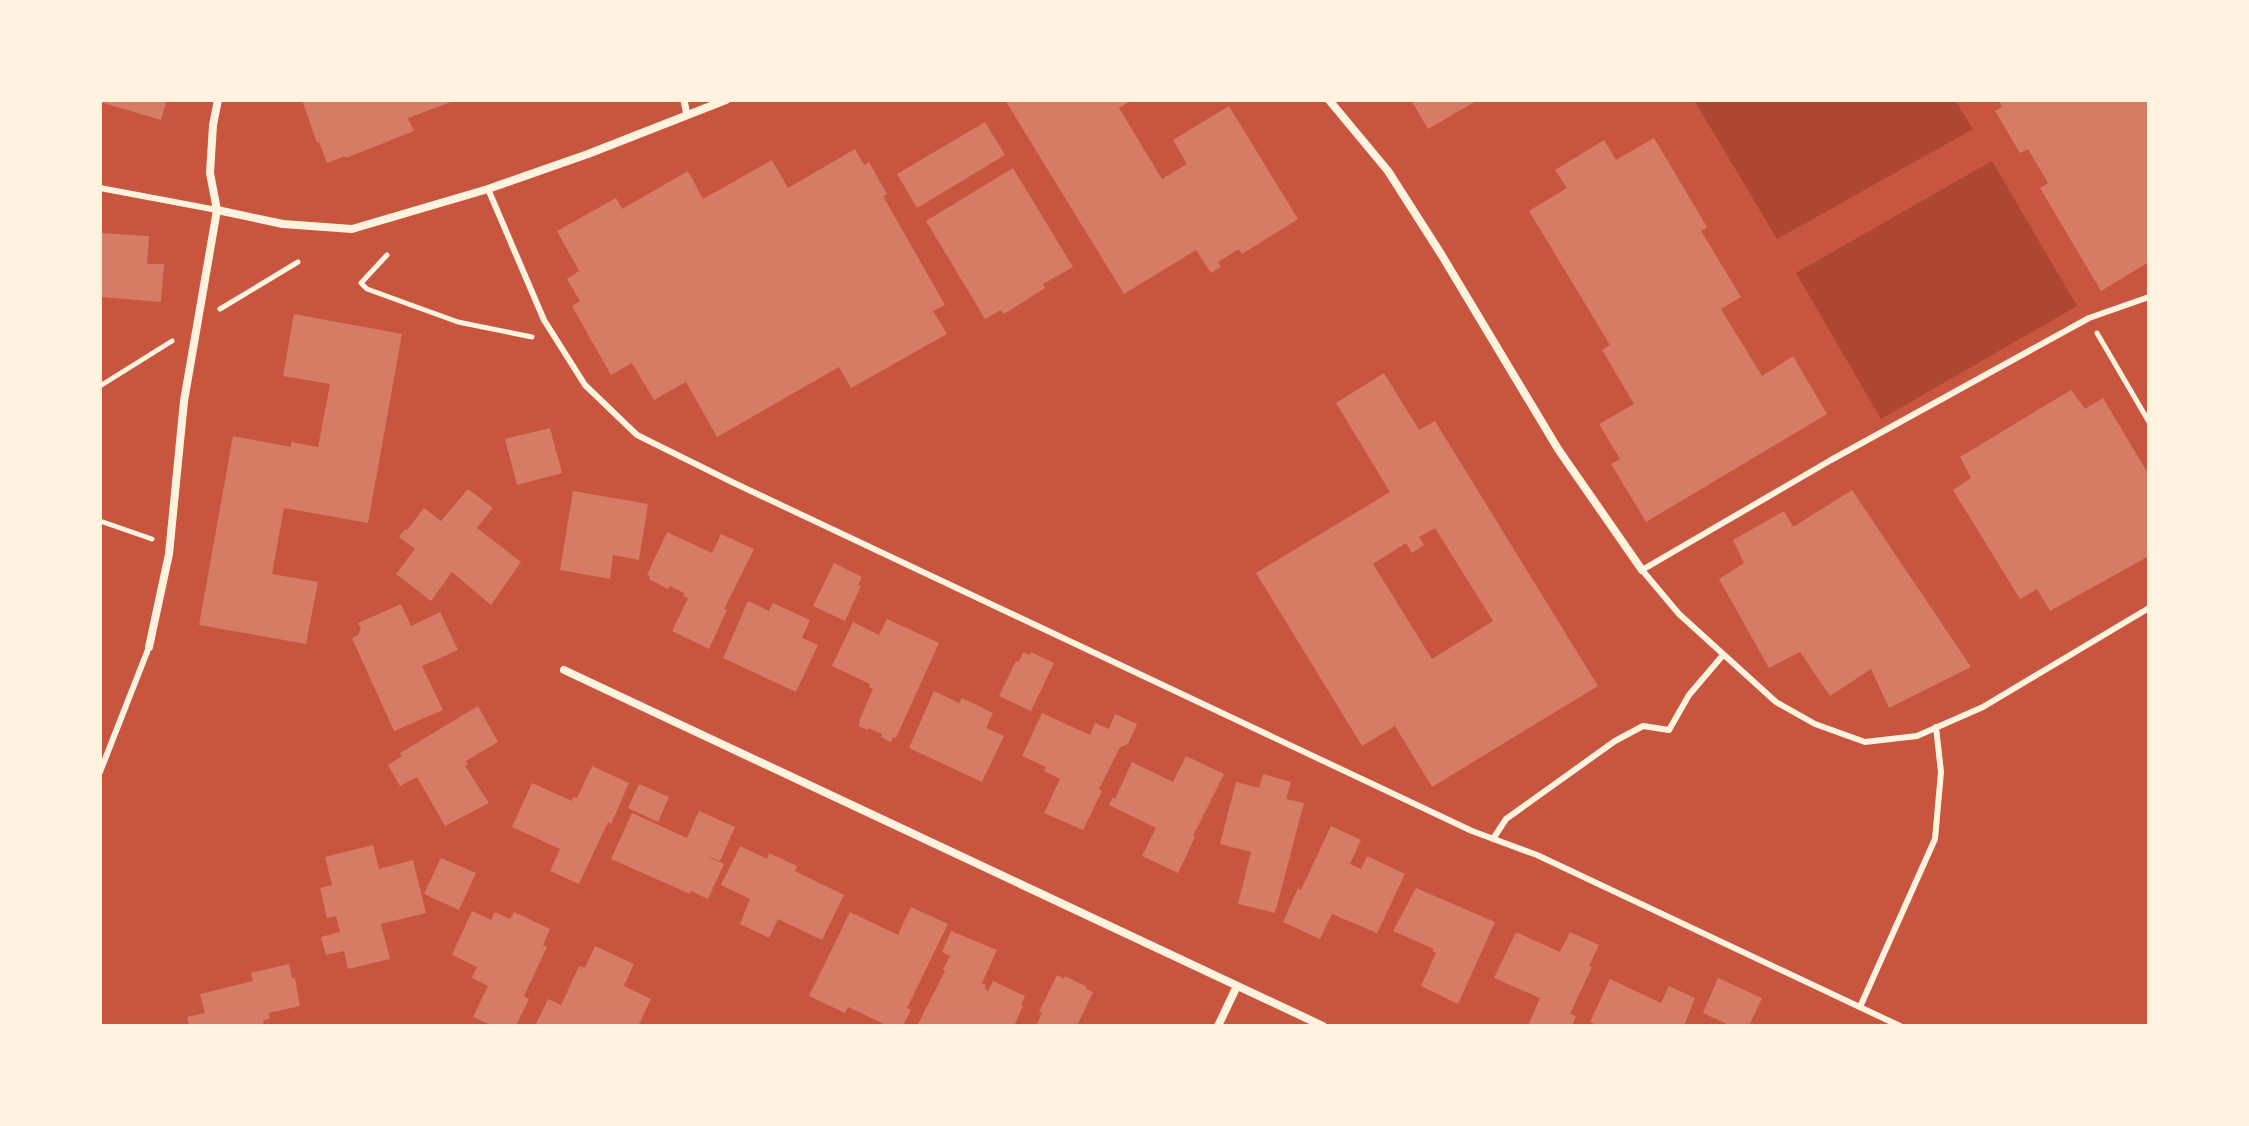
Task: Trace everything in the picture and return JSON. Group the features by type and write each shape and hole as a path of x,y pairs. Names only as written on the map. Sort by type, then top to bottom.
{"street":[{"path":"149,647 170,545 184,401 217,210 210,173 218,100"},
{"path":"684,100 687,115"},
{"path":"217,210 283,224 352,229 488,189 726,100"},
{"path":"1329,100 1388,171 1558,449 1642,570"},
{"path":"564,670 1323,1026"},
{"path":"1218,1026 1237,986"}],"lane":[{"path":"100,188 217,210"},
{"path":"488,189 538,307 556,340 585,385 637,435 1493,839 1537,855 1900,1026"},
{"path":"2149,297 2089,318 1831,460 1642,570 1679,614 1776,702 1815,724 1865,742 1917,736 1983,707 2149,608"},
{"path":"100,772 149,647"},
{"path":"1493,839 1506,819 1615,741 1643,726 1669,730 1689,695 1723,655"},
{"path":"1860,1007 1935,839 1941,772 1936,727"}],"path":[{"path":"387,255 361,283 367,289 458,322 518,336 556,340"},
{"path":"2089,318 2149,422"},
{"path":"100,521 170,545"}],"shaded area":[{"path":"1694,100 1955,100 1973,129 1777,239"},
{"path":"1992,161 2077,306 1881,419 1796,273"}],"building":[{"path":"100,100 167,100 161,120"},
{"path":"302,100 456,100 408,118 414,131 327,163"},
{"path":"1005,100 1132,100 1119,108 1162,179 1187,164 1173,140 1229,106 1298,219 1242,254 1239,249 1218,262 1221,267 1211,273 1196,250 1124,294"},
{"path":"1411,100 1478,100 1428,129"},
{"path":"1998,100 2149,100 2149,262 2101,291 2040,188 2048,183 2028,149 2020,153 1995,111 2002,107"},
{"path":"985,122 1005,155 917,208 897,174"},
{"path":"1654,138 1707,227 1701,231 1741,297 1721,309 1762,376 1793,356 1827,414 1646,522 1611,464 1620,459 1599,424 1634,404 1602,350 1610,345 1529,211 1567,188 1555,170 1604,140 1616,160"},
{"path":"855,149 864,165 869,162 887,194 883,196 945,305 933,311 947,334 851,388 839,367 717,437 686,382 654,400 632,363 611,375 572,306 580,301 567,279 579,271 557,231 616,198 622,209 688,171 703,199 772,160 788,188"},
{"path":"1013,168 1073,267 1043,284 1045,288 1004,314 1001,310 985,319 926,221"},
{"path":"100,233 149,236 147,264 164,264 161,302 100,297"},
{"path":"294,314 402,334 368,523 284,508 272,574 318,582 306,644 199,625 233,436 291,447 291,442 318,447 330,384 283,376"},
{"path":"1384,373 1419,430 1435,421 1598,686 1432,787 1395,726 1362,746 1256,573 1390,492 1336,403","holes":["1435,528 1493,621 1432,659 1373,564 1406,543 1412,553 1424,545 1419,537"]},
{"path":"2071,390 2085,409 2103,398 2149,475 2149,556 2050,611 2037,589 2020,599 1953,490 1971,478 1960,457"},
{"path":"550,428 562,473 517,485 505,439"},
{"path":"468,489 493,508 477,528 521,562 491,605 452,572 431,601 396,574 415,549 399,537 405,529 424,508 441,521"},
{"path":"1852,490 1971,667 1889,708 1871,669 1830,696 1800,652 1769,668 1719,579 1744,563 1733,540 1784,511 1793,527"},
{"path":"573,491 648,504 639,560 613,555 610,579 560,570"},
{"path":"667,532 712,553 721,534 754,549 724,609 727,610 709,649 672,631 688,598 683,596 684,593 670,586 668,589 647,575"},
{"path":"834,563 862,577 845,621 813,606"},
{"path":"748,601 769,611 773,603 810,620 802,638 818,645 796,692 723,658"},
{"path":"401,604 411,626 440,612 458,650 422,666 443,710 394,731 352,638 361,629 358,623"},
{"path":"887,619 939,643 896,738 893,737 891,742 881,737 882,734 858,726 873,689 869,687 870,684 832,666 853,622 879,635"},
{"path":"1023,652 1030,655 1031,652 1054,663 1031,711 999,696"},
{"path":"934,691 959,703 962,698 993,713 986,728 1004,736 982,782 909,748"},
{"path":"478,706 498,742 466,761 468,764 465,766 489,803 445,826 417,777 400,786 388,765 402,756 400,753"},
{"path":"1042,713 1090,735 1095,723 1109,729 1115,714 1137,724 1128,744 1120,747 1083,830 1044,813 1060,779 1044,771 1046,767 1022,756"},
{"path":"1186,756 1224,774 1178,873 1142,856 1156,828 1109,805 1112,798 1115,799 1132,762 1173,782"},
{"path":"592,766 629,783 579,884 550,871 560,849 512,827 532,783 572,801 573,797 577,798"},
{"path":"1263,774 1291,782 1286,799 1304,803 1275,913 1238,904 1251,852 1220,844 1236,782 1259,788"},
{"path":"639,784 669,797 658,822 628,808"},
{"path":"699,811 735,827 720,861 702,854 724,864 708,899 611,859 632,813 687,838"},
{"path":"1331,826 1361,840 1350,864 1361,869 1367,856 1405,874 1377,933 1332,914 1320,939 1283,922"},
{"path":"373,845 379,869 413,860 426,913 381,924 390,959 348,969 344,951 326,955 321,937 340,932 336,916 327,918 320,888 332,885 325,857"},
{"path":"740,846 767,859 769,853 797,866 795,871 844,895 822,940 778,919 769,938 740,924 750,899 721,885"},
{"path":"441,858 476,873 459,910 424,894"},
{"path":"1416,888 1495,922 1458,1004 1421,986 1436,953 1432,951 1434,949 1393,931"},
{"path":"911,907 948,924 907,1008 911,1010 903,1026 888,1026 848,1007 845,1013 809,996 850,912 898,935"},
{"path":"472,911 491,920 495,912 510,919 514,912 550,929 543,945 547,947 524,996 529,999 516,1026 493,1026 473,1017 488,986 472,978 477,967 452,955"},
{"path":"951,931 997,950 982,983 988,991 993,981 1025,996 1014,1026 917,1026 945,971 950,956 942,952"},
{"path":"1516,932 1560,952 1570,932 1599,945 1570,1014 1576,1016 1572,1026 1528,1026 1540,998 1494,978"},
{"path":"595,946 634,964 624,986 651,999 638,1026 535,1026 548,999 561,1005 579,966 585,968"},
{"path":"289,964 300,1006 269,1013 270,1019 263,1020 264,1026 189,1026 187,1017 205,1013 200,994 253,981 251,973"},
{"path":"1057,975 1064,979 1065,976 1093,992 1077,1026 1036,1026 1042,1013 1039,1012"},
{"path":"1718,978 1762,998 1749,1026 1731,1026 1703,1013"},
{"path":"1610,979 1661,1003 1669,986 1695,998 1684,1026 1598,1026 1590,1022"}]}
